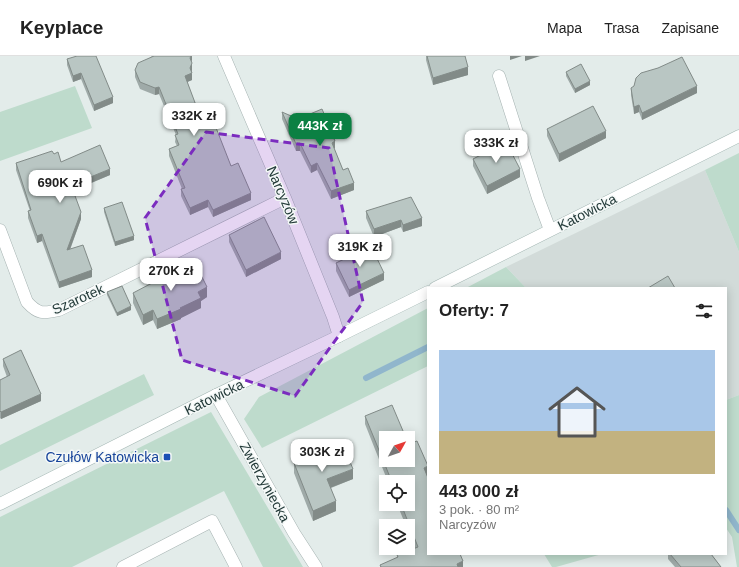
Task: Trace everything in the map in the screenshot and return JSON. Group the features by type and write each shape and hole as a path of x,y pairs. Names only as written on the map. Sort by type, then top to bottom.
{"street":[{"name":"Narcyzów","path":"224,56 285,198 330,309 339,336"},
{"path":"499,76 538,198 550,230"},
{"name":"Katowicka","path":"437,287 739,136"},
{"name":"Szarotek","path":"0,230 27,302 33,309 41,312 50,312 59,310 285,198"},
{"name":"Katowicka","path":"0,504 216,395 427,292"},
{"name":"Zwierzyniecka","path":"216,395 294,533 316,567"},
{"path":"123,567 212,521 236,567"}],"highlighted area":[{"path":"206,132 329,148 363,302 295,396 182,360 145,218"}],"shaded area":[{"path":"705,170 739,252 739,395 727,400 727,287 525,287 506,267"}],"green space":[{"path":"75,86 92,128 0,161 0,112"},
{"path":"739,153 739,252 705,170"},
{"path":"506,267 525,287 468,287"},
{"path":"427,309 427,366 262,448 244,419 259,397"},
{"path":"144,374 154,395 0,471 0,445"},
{"path":"739,395 739,567 737,567 732,537 727,530 727,400"},
{"path":"211,412 303,567 263,567 224,491 72,567 0,567 0,517"},
{"path":"545,555 598,555 556,567 552,567"}],"building":[{"path":"77,56 96,56 113,97 94,105 81,73 73,76 67,59"},
{"path":"154,56 191,56 190,58 192,63 190,68 192,73 185,76 203,124 213,120 231,166 238,163 251,193 213,210 208,200 190,208 181,189 185,188 169,149 179,145 175,135 178,134 159,87 155,88 140,82 135,70 138,63"},
{"path":"427,56 465,56 468,67 433,78"},
{"path":"682,57 697,86 642,113 639,105 634,107 631,88 634,86 636,78 641,73 658,68"},
{"path":"581,64 590,81 575,89 566,72"},
{"path":"593,106 606,131 559,154 547,129"},
{"path":"322,109 331,130 335,132 333,137 335,141 332,143 343,170 348,168 354,183 331,191 317,163 311,166 300,143 296,144 282,112 298,119"},
{"path":"506,142 520,169 487,186 473,159"},
{"path":"100,145 110,169 71,185 81,212 67,250 83,245 92,270 59,282 42,234 37,236 28,211 31,210 16,163 52,151 54,154 58,152 61,162"},
{"path":"411,197 422,218 403,225 401,220 374,229 366,211"},
{"path":"122,202 134,236 115,242 104,208"},
{"path":"264,217 281,252 246,270 229,235"},
{"path":"371,246 384,273 349,290 336,263"},
{"path":"194,261 207,287 198,292 201,298 180,308 181,309 157,319 153,310 143,315 133,293"},
{"path":"668,276 674,287 650,287"},
{"path":"122,286 131,306 117,313 107,292"},
{"path":"21,350 41,394 1,412 0,380 10,375 3,359"},
{"path":"392,405 403,431 379,431 379,450 365,416"},
{"path":"417,441 427,464 427,466 424,468 427,476 427,555 460,555 463,561 457,564 458,567 381,567 380,565 398,557 397,555 415,555 415,548 418,547 415,539 415,519 407,519 404,511 415,511 415,475 389,475 386,467 415,467 415,442"},
{"path":"342,443 353,469 327,479 336,501 313,511 294,463 306,458 314,448 318,446 328,449"},
{"path":"671,555 712,555 721,567 681,567"}],"waterway":[{"path":"366,378 427,348"},
{"path":"727,512 739,530"}],"place":[{"name":"Czułów Katowicka","path":"167,457"}]}
